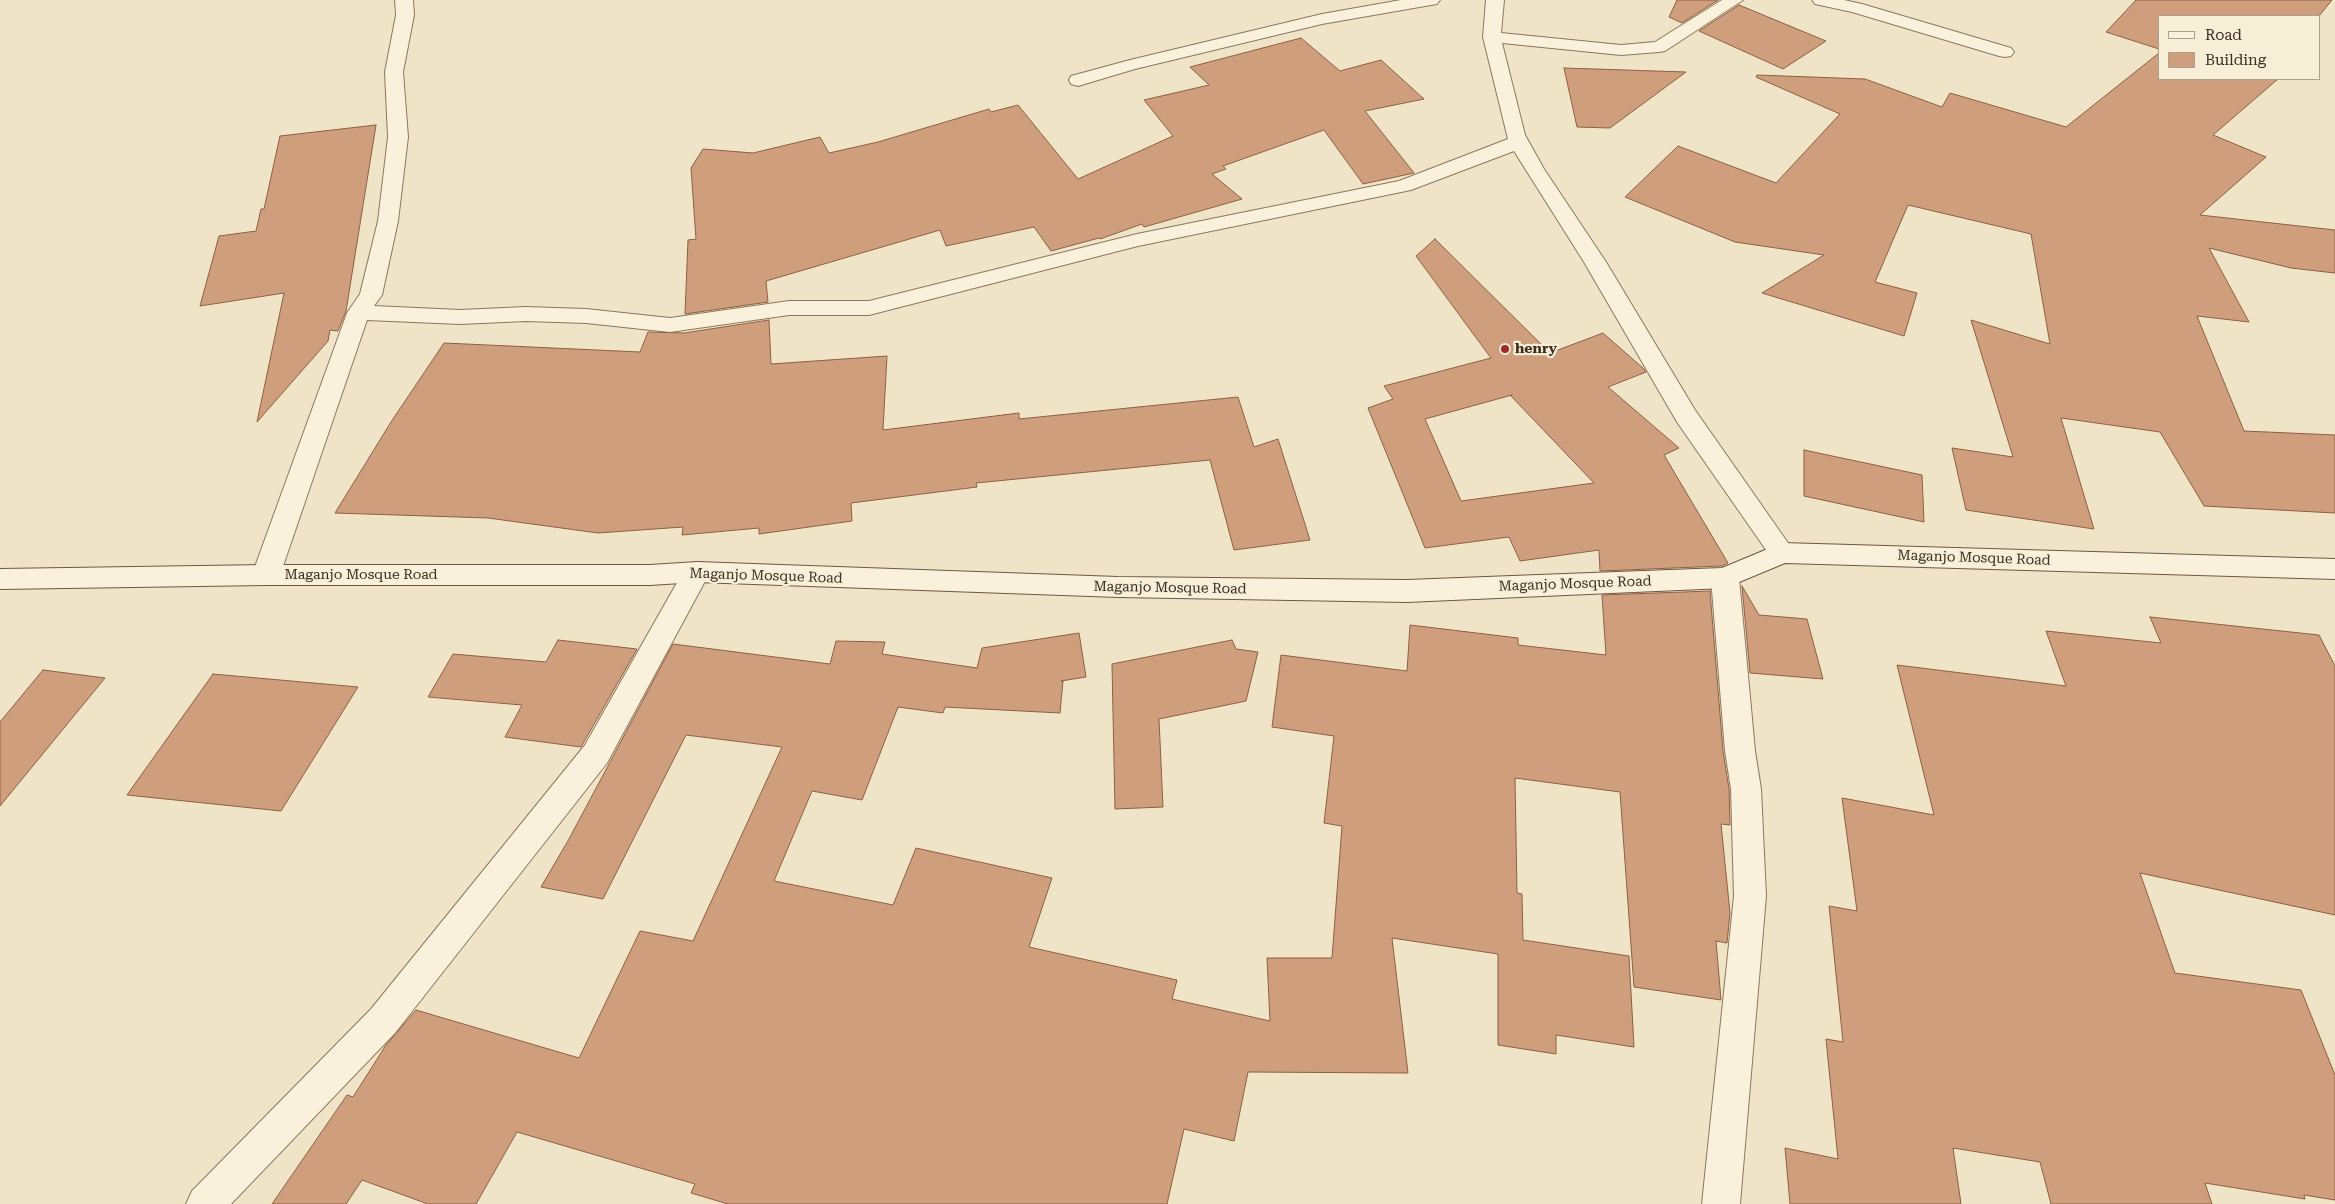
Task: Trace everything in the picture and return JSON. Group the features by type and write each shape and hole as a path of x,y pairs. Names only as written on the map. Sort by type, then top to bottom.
{"street":[{"path":"266,575 358,313 371,295 388,221 398,137 394,72 405,15 404,0"},
{"path":"1078,80 1322,19 1431,0"},
{"path":"1495,0 1492,37 1514,135 1595,262 1686,416 1782,553"},
{"path":"1492,37 1621,50 1659,47 1734,0"},
{"path":"1821,0 1856,8 2005,52"},
{"path":"358,313 460,318 526,314 586,316 670,325 789,308 869,308 1137,240 1404,186 1519,142"},
{"name":"Maganjo Mosque Road","path":"0,579 266,575 650,575 697,572 1108,587 1407,591 1725,578 1782,553 2335,569"},
{"path":"205,1204 383,1021 596,754 697,572"},
{"path":"1720,1204 1750,896 1746,789 1740,751 1725,578"}],"building":[{"path":"1677,0 1718,0 1682,23 1669,17"},
{"path":"2136,0 2332,0 2320,15 2158,15 2158,49 2106,32"},
{"path":"1739,5 1826,41 1783,69 1699,31"},
{"path":"1301,38 1340,71 1381,60 1424,99 1365,111 1414,173 1363,184 1324,130 1223,166 1226,169 1212,174 1242,199 1144,227 1142,224 1100,239 1051,251 1034,227 946,246 940,230 766,281 768,302 685,314 688,240 696,239 691,168 703,149 753,153 820,137 829,153 878,142 989,109 991,112 1018,105 1078,179 1173,136 1144,100 1209,85 1190,67"},
{"path":"2158,54 2158,80 2277,80 2213,135 2266,157 2200,215 2335,230 2335,273 2291,268 2209,248 2249,322 2197,316 2244,431 2335,435 2335,513 2204,506 2160,432 2061,418 2094,529 1966,510 1952,448 2013,457 1971,320 2050,344 2031,234 1908,205 1875,282 1917,293 1904,336 1762,293 1824,255 1735,242 1625,197 1678,146 1776,183 1840,114 1756,77 1757,75 1865,79 1942,107 1950,93 2066,127"},
{"path":"1564,68 1686,72 1610,128 1577,127"},
{"path":"376,125 346,311 338,331 330,330 328,341 257,422 284,293 200,306 219,236 256,231 261,209 264,209 280,136"},
{"path":"1435,239 1550,353 1603,333 1644,369 1646,372 1608,387 1679,448 1664,455 1728,563 1722,566 1600,571 1599,550 1520,561 1509,537 1425,548 1368,408 1393,399 1384,386 1491,358 1416,256","holes":["1511,396 1594,483 1461,501 1425,419"]},
{"path":"769,320 771,364 887,356 883,430 1019,413 1019,419 1238,397 1254,447 1278,439 1310,540 1234,550 1210,460 976,483 977,487 851,503 852,521 759,534 759,528 682,535 683,527 598,533 488,518 335,513 391,422 444,343 640,352 648,332 684,333"},
{"path":"1804,450 1922,475 1924,522 1804,496"},
{"path":"1742,586 1759,615 1807,619 1823,679 1750,673"},
{"path":"1710,591 1723,751 1729,789 1730,825 1721,824 1730,913 1727,943 1716,941 1721,1000 1634,987 1620,792 1515,778 1517,893 1522,894 1523,940 1629,956 1634,1047 1556,1035 1556,1054 1498,1045 1498,954 1392,938 1408,1073 1248,1072 1234,1141 1184,1129 1167,1204 728,1204 691,1193 695,1184 517,1132 476,1204 428,1204 362,1180 346,1204 272,1204 347,1095 353,1097 386,1045 416,1010 579,1058 640,931 693,941 782,747 686,735 603,899 541,887 569,839 673,644 830,664 836,641 885,642 882,654 977,668 982,648 1079,633 1086,677 1061,681 1063,681 1060,713 945,707 943,713 898,707 862,800 812,791 774,881 893,905 916,848 1052,878 1029,947 1177,980 1172,999 1270,1021 1267,958 1332,958 1342,826 1324,823 1334,736 1272,727 1281,655 1407,671 1410,625 1518,638 1518,645 1606,655 1602,595"},
{"path":"2150,617 2319,635 2335,666 2335,915 2140,873 2175,973 2301,990 2335,1075 2335,1200 2304,1195 2305,1199 2205,1183 2212,1204 2051,1204 2040,1162 1953,1148 1961,1204 1790,1204 1785,1148 1838,1159 1826,1039 1843,1042 1829,906 1857,911 1842,798 1934,815 1897,665 2066,686 2046,631 2161,643"},
{"path":"558,640 637,649 581,747 505,737 522,705 428,697 453,654 546,662"},
{"path":"1232,640 1236,649 1258,652 1246,701 1159,719 1163,807 1115,809 1112,664"},
{"path":"43,670 105,678 0,806 0,722"},
{"path":"213,674 358,687 281,811 127,795"}],"place":[{"name":"henry","path":"1505,349"}]}
